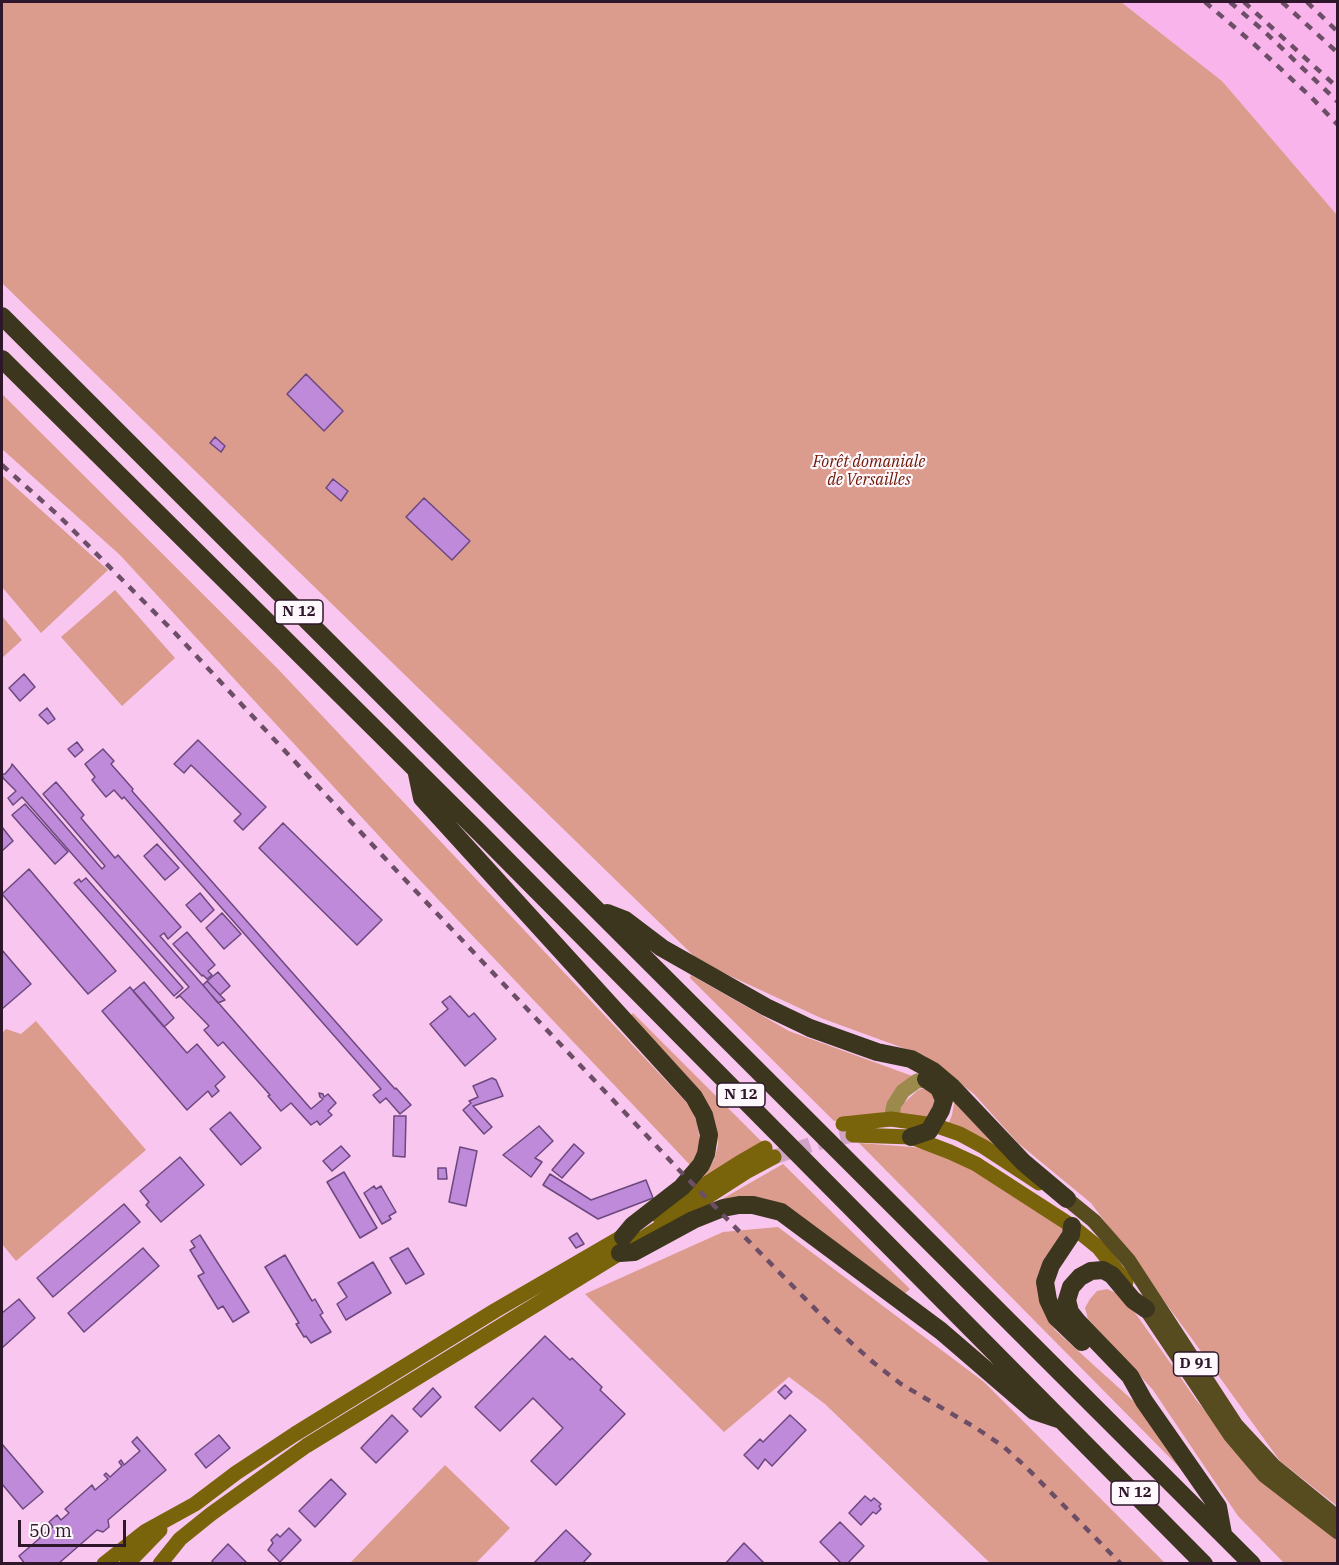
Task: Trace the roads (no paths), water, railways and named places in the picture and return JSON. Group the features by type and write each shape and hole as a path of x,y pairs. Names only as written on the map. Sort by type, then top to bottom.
{"highway":[{"name":"N 12","path":"2,316 1252,1563"},
{"name":"N 12","path":"2,359 416,769 1204,1563"},
{"path":"416,769 422,798 694,1097 704,1115 709,1135 706,1154 701,1165 682,1188 633,1225 622,1245 633,1252 693,1220 739,1204 781,1212 941,1331 1034,1411 1066,1422"},
{"path":"597,909 625,920 662,948 765,1007 810,1028 877,1052 911,1059 933,1071 952,1087 1023,1162 1067,1199"},
{"path":"877,1052 929,1080 939,1088 944,1100 934,1125 929,1131 911,1137"},
{"path":"1072,1226 1071,1235 1051,1265 1048,1274 1046,1282 1048,1300 1056,1317 1144,1401"},
{"path":"1146,1309 1133,1300 1112,1275 1103,1270 1091,1271 1080,1277 1071,1287 1067,1300 1070,1312 1130,1376 1144,1401 1218,1507 1223,1534"}],"main road":[{"name":"D 91","path":"1338,1518 1274,1466 1236,1425 1129,1261 1094,1221 1067,1199 976,1143 934,1125 891,1119 848,1129 911,1137 976,1164 1072,1226 1099,1248 1146,1309 1231,1436 1264,1475 1338,1532"},
{"path":"153,1563 211,1514 306,1446 622,1245 739,1163 770,1153"},
{"path":"1067,1199 1073,1218 1072,1226"},
{"path":"105,1563 146,1531 173,1518 294,1434 496,1310 622,1245"},
{"path":"127,1563 173,1518"},
{"path":"160,1563 180,1539"}],"street":[{"path":"891,1119 894,1105 903,1091 917,1081 929,1080"}],"tunnel":[{"path":"774,1157 816,1143 853,1135"}],"railway":[{"path":"1205,2 1254,44 1338,125"},
{"path":"1230,2 1338,102"},
{"path":"1244,2 1338,88"},
{"path":"1282,2 1338,53"},
{"path":"1307,2 1338,32"},
{"path":"2,465 59,516 175,633 680,1171 828,1322 901,1384 1004,1447 1121,1564"}],"park label":[{"name":"Forêt domaniale de Versailles","path":"869,471"}]}
